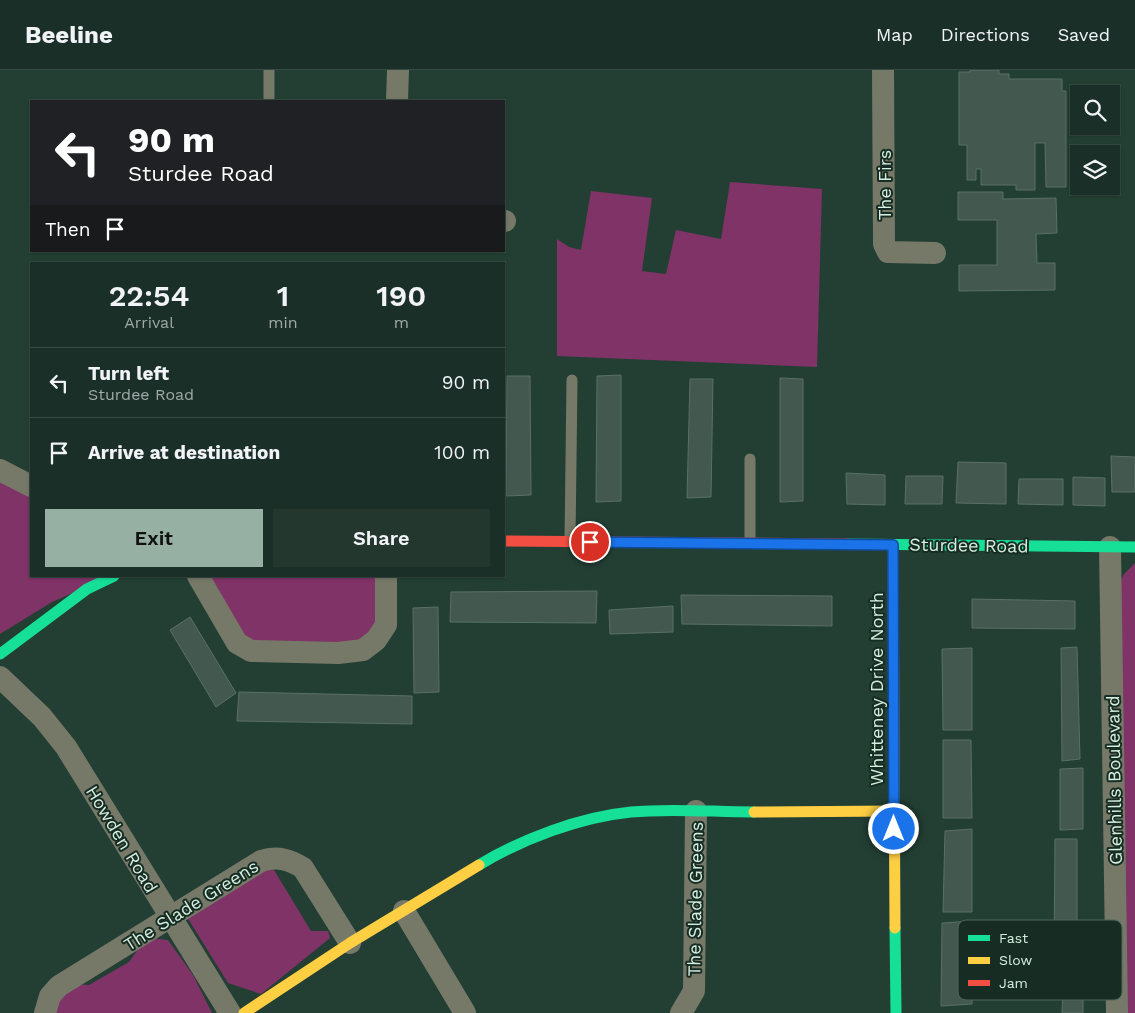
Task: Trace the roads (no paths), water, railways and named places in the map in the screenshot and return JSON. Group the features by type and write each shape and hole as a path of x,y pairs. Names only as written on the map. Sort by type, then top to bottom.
{"street":[{"path":"397,100 398,70"},
{"name":"The Firs","path":"883,70 884,244 888,252 935,253"},
{"path":"0,470 30,485"},
{"name":"Sturdee Road","path":"505,541 1135,547"},
{"name":"Whitteney Drive North","path":"893,545 896,1013"},
{"name":"Glenhills Boulevard","path":"1110,547 1115,920"},
{"path":"0,654 86,589 112,577"},
{"path":"199,577 237,643 251,651 338,653 363,650 376,640 386,625 386,577"},
{"name":"Howden Road","path":"0,677 42,717 66,747 230,1013"},
{"name":"The Slade Greens","path":"681,1013 694,991 696,811"},
{"name":"The Slade Greens","path":"244,1013 350,943 510,846 560,828 594,818 631,812 894,811"},
{"name":"The Slade Greens","path":"44,1013 50,996 59,986 261,861 282,859 293,861 303,868 350,943"},
{"path":"404,911 466,1013"},
{"name":"Glenhills Boulevard","path":"1116,1000 1116,1013"}],"lane":[{"path":"269,70 269,100"},
{"path":"570,542 572,380"},
{"path":"750,458 750,543"}]}
